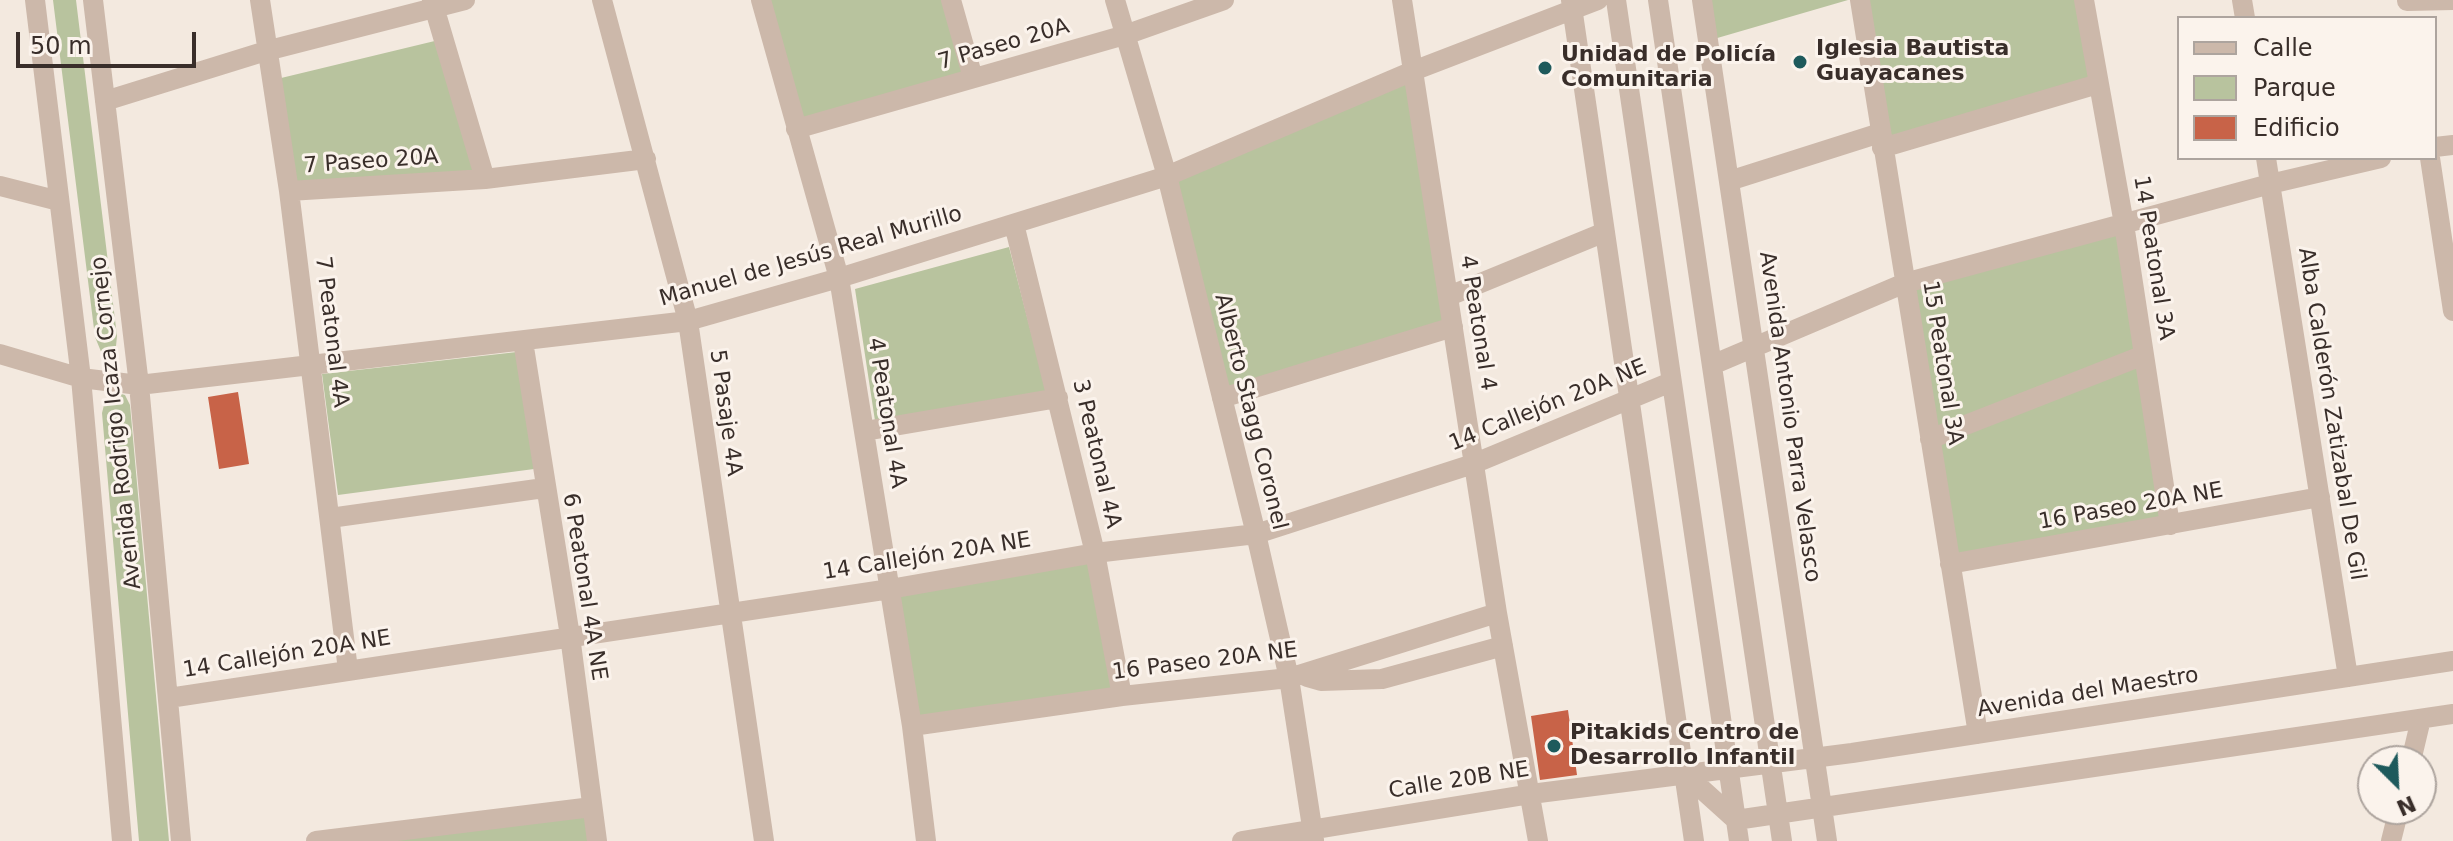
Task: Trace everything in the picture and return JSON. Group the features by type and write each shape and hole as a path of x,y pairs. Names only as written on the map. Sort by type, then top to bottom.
{"street":[{"name":"Avenida Rodrigo Icaza Cornejo","path":"35,0 81,378 122,841"},
{"name":"Avenida Rodrigo Icaza Cornejo","path":"93,0 139,385 181,841"},
{"name":"7 Peatonal 4A","path":"260,0 289,191 348,670"},
{"path":"105,101 433,4 465,0"},
{"name":"5 Pasaje 4A","path":"602,0 688,321 764,841"},
{"name":"4 Peatonal 4A","path":"761,0 839,278 912,726 926,841"},
{"path":"951,0 973,78"},
{"name":"Alberto Stagg Coronel","path":"1115,0 1167,176 1256,534 1296,677 1313,834"},
{"name":"7 Paseo 20A","path":"796,129 1125,35 1224,0"},
{"name":"4 Peatonal 4","path":"1402,0 1497,613 1538,841"},
{"name":"Manuel de Jesús Real Murillo","path":"0,354 81,378 139,385 688,321 839,278 1167,176 1572,6 1598,0"},
{"path":"1616,0 1739,841"},
{"path":"1658,0 1782,841"},
{"name":"Avenida Antonio Parra Velasco","path":"1702,0 1827,841"},
{"name":"15 Peatonal 3A","path":"1860,0 1978,734"},
{"name":"14 Peatonal 3A","path":"2084,0 2124,224 2170,525"},
{"path":"2407,0 2453,0"},
{"path":"433,4 485,179"},
{"path":"1572,6 1694,841"},
{"path":"1729,181 2098,84"},
{"name":"7 Paseo 20A","path":"289,191 485,179 646,159"},
{"name":"Alba Calderón Zatizabal De Gil","path":"2266,160 2348,677"},
{"path":"1712,365 1905,283 2270,184 2372,160"},
{"path":"2430,160 2453,311"},
{"path":"0,186 59,201"},
{"name":"3 Peatonal 4A","path":"1014,224 1095,553 1122,696"},
{"path":"1449,296 1605,232"},
{"path":"1222,398 1453,327"},
{"name":"6 Peatonal 4A NE","path":"523,341 570,636 597,841"},
{"path":"1930,439 2144,355"},
{"name":"14 Callejón 20A NE","path":"169,698 890,589 1095,553 1256,534 1473,464 1671,382"},
{"path":"865,431 1058,398"},
{"path":"330,518 544,488"},
{"name":"16 Paseo 20A NE","path":"1950,564 2320,497"},
{"name":"16 Paseo 20A NE","path":"912,726 1122,696 1296,677 1497,613"},
{"path":"1296,677 1321,681 1382,679 1503,646"},
{"name":"Avenida del Maestro","path":"1729,769 2453,661"},
{"path":"1736,820 2453,714"},
{"path":"2415,745 2421,719"},
{"name":"Calle 20B NE","path":"1242,841 1313,834 1531,794 1729,769"},
{"path":"1685,774 1736,820"},
{"path":"316,841 592,807"}],"green space":[{"path":"53,0 76,0 117,336 116,346 110,354 102,354 95,337"},
{"path":"761,0 951,0 973,78 796,129"},
{"path":"1702,0 1848,0 1707,41"},
{"path":"1860,0 2085,0 2098,84 1884,148"},
{"path":"443,39 483,178 292,188 277,79"},
{"path":"1413,71 1453,327 1222,398 1167,176"},
{"path":"2120,225 2169,525 1951,565 1905,284"},
{"path":"1009,247 1048,398 877,434 855,289"},
{"path":"517,352 534,469 338,495 322,374"},
{"path":"114,392 125,395 130,405 169,841 139,841 102,413 105,401"},
{"path":"1095,553 1122,696 912,726 890,589"},
{"path":"586,812 590,841 366,841"}],"building":[{"path":"238,392 249,464 219,469 208,397"},
{"name":"Pitakids Centro de Desarrollo Infantil","path":"1568,710 1577,775 1540,780 1531,716"}],"place":[{"name":"Iglesia Bautista Guayacanes","path":"1800,62"},
{"name":"Unidad de Policía Comunitaria","path":"1545,68"},
{"name":"Pitakids Centro de Desarrollo Infantil","path":"1554,746"}]}
